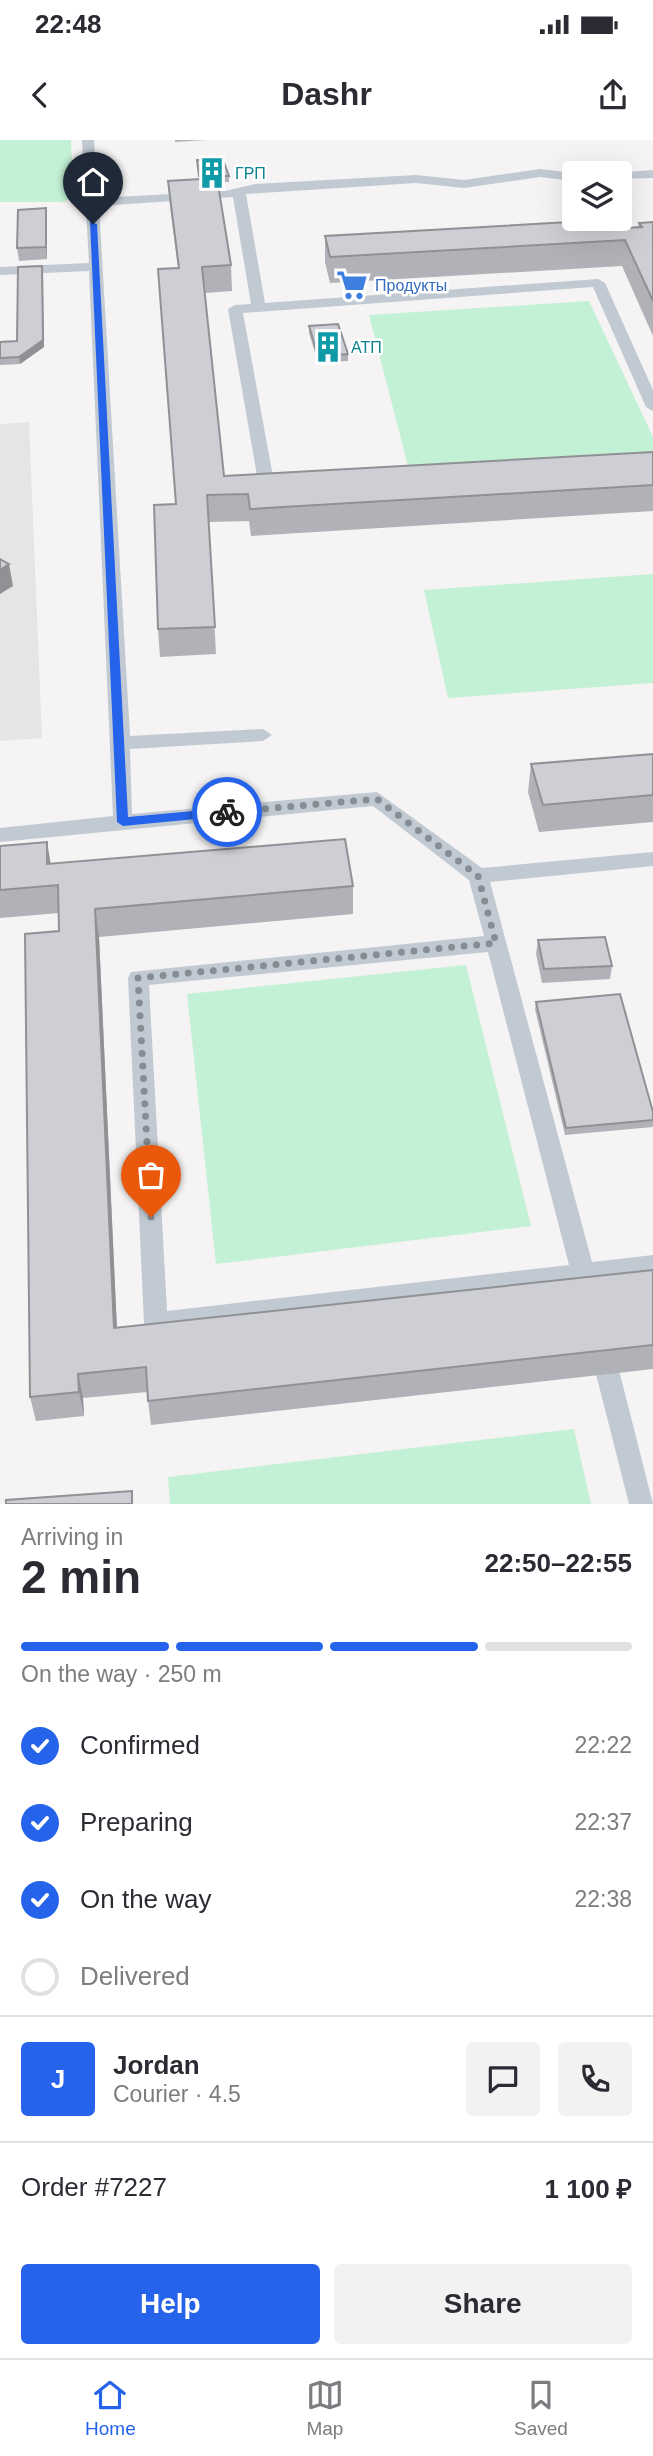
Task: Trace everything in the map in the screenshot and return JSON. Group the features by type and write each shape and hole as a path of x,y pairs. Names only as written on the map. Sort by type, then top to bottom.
{"lane":[{"path":"88,140 123,822"},
{"path":"92,202 239,192 255,188 416,179 464,184 540,173 562,176"},
{"path":"632,175 653,174"},
{"path":"239,192 259,307"},
{"path":"0,271 95,267"},
{"path":"293,486 267,487 235,309 598,284 651,397"},
{"path":"121,743 263,735"},
{"path":"0,835 377,799 478,876 591,1302"},
{"path":"478,876 653,859"},
{"path":"496,943 138,978 156,1323 653,1266"},
{"path":"608,1374 642,1504"}],"shaded area":[{"path":"29,422 42,738 0,741 0,424"}],"green space":[{"path":"0,140 71,140 73,196 64,202 0,202"},
{"path":"589,301 653,437 653,453 409,470 369,315"},
{"path":"653,574 653,683 448,698 424,590"},
{"path":"466,965 531,1226 216,1264 187,994"},
{"path":"574,1429 591,1504 170,1504 168,1477"}],"building":[{"path":"197,160 223,160 229,176 199,176"},
{"path":"217,178 231,265 202,267 224,476 653,452 653,485 250,509 248,494 207,495 215,627 158,629 154,505 176,504 158,269 179,268 168,181"},
{"path":"46,208 46,247 17,248 18,210"},
{"path":"562,222 562,231 632,231 632,228 642,227 639,223 653,222 653,301 625,240 330,257 325,236"},
{"path":"42,266 43,340 19,357 0,358 0,342 17,341 18,267"},
{"name":"АТП","path":"338,324 348,354 318,356 309,326"},
{"path":"0,559 9,564 0,570"},
{"path":"653,754 653,795 543,805 531,764"},
{"path":"345,839 353,886 95,909 114,1328 653,1270 653,1345 148,1401 146,1367 78,1374 79,1392 30,1397 25,934 59,931 58,885 0,890 0,846 47,842 47,864"},
{"path":"605,937 612,966 544,969 538,940"},
{"path":"620,994 653,1120 566,1128 536,1002"},
{"path":"132,1491 132,1504 6,1504 6,1500"}],"way so far":[{"path":"151,1217 138,978 496,943 478,876 377,799 227,812"}],"place":[{"name":"ГРП","path":"212,173"},
{"name":"Продукты","path":"352,285"},
{"name":"АТП","path":"328,347"}],"route":[{"path":"93,224 123,822 227,812"}]}
